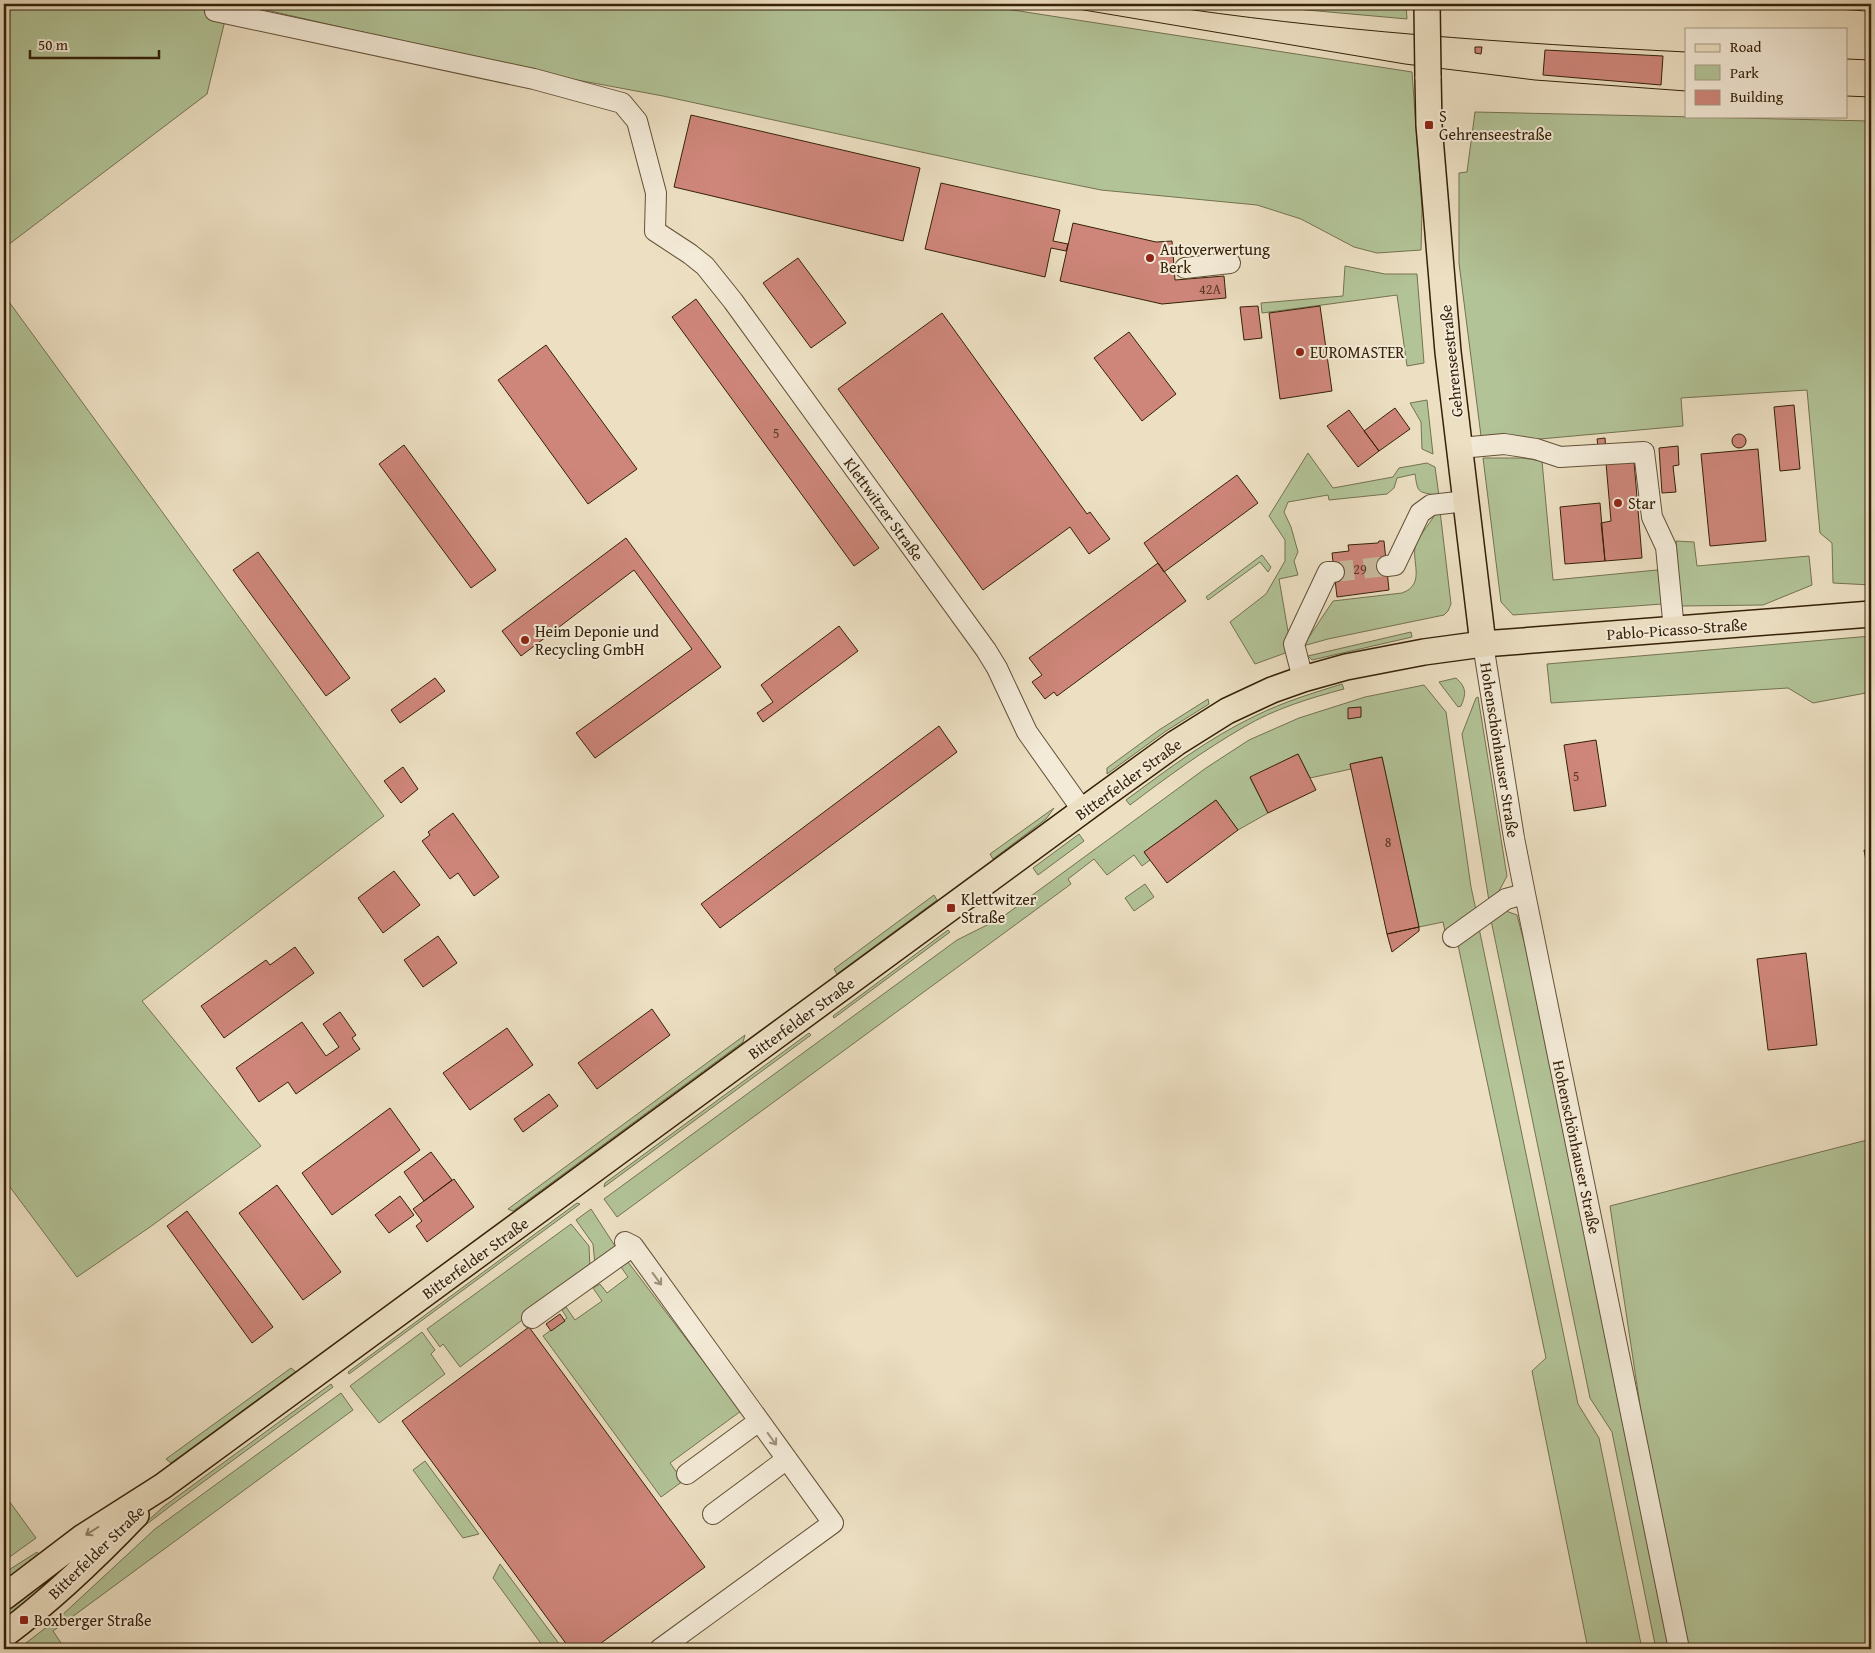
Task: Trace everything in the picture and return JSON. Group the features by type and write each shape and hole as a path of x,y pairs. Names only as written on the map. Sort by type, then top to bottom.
{"main road":[{"name":"Gehrenseestraße","path":"1427,4 1430,125 1448,352 1483,644"},
{"name":"Pablo-Picasso-Straße","path":"1483,644 1871,614"},
{"name":"Bitterfelder Straße","path":"4,1597 83,1537 163,1486 1176,743 1208,723 1261,695 1302,679 1346,667 1424,652 1483,644"},
{"name":"Bitterfelder Straße","path":"4,1635 90,1564 163,1486"}],"street":[{"name":"Klettwitzer Straße","path":"215,11 534,79 622,103 637,121 656,193 655,231 705,266 728,295 986,650 997,668 1027,732 1084,811"},
{"path":"1185,268 1230,263"},
{"path":"1460,448 1504,444 1536,449 1560,457 1644,452 1652,517 1666,547 1674,630"},
{"path":"1386,566 1395,565 1420,513 1431,505 1466,501"},
{"path":"1302,679 1294,644 1328,572 1334,572"},
{"name":"Hohenschönhauser Straße","path":"1483,644 1524,894 1679,1649"},
{"path":"1454,937 1506,899 1524,894"},
{"path":"532,1318 629,1244 833,1522 660,1649"},
{"path":"687,1474 759,1420"},
{"path":"713,1514 787,1459"}],"green space":[{"path":"4,4 229,4 207,94 4,248"},
{"path":"240,4 974,4 1412,72 1422,209 1421,250 1377,253 1354,247 1301,219 1257,205 1101,190 663,96 545,74"},
{"path":"1240,4 1406,4 1407,19"},
{"path":"1475,112 1871,121 1871,585 1833,583 1832,543 1820,533 1807,390 1681,398 1683,426 1540,439 1481,436 1459,263 1459,173 1467,172"},
{"path":"1345,266 1385,274 1417,274 1424,363 1407,366 1397,295 1262,313 1261,303 1343,296"},
{"path":"4,295 384,816 142,1001 261,1146 150,1227 77,1277 4,1179"},
{"path":"1427,400 1433,454 1422,449 1421,422 1410,403"},
{"path":"1308,453 1333,488 1393,477 1399,468 1427,463 1435,467 1439,496 1420,491 1415,474 1397,478 1394,488 1387,494 1329,500 1328,495 1288,502 1284,512 1291,527 1298,552 1294,561 1298,575 1279,579 1289,637 1288,652 1255,664 1230,622 1266,594 1285,561 1285,540 1269,516"},
{"path":"1483,458 1522,458 1542,461 1553,580 1657,570 1660,575 1662,604 1513,615 1501,602"},
{"path":"1437,511 1440,511 1451,604 1448,611 1444,615 1303,646 1333,601 1402,593 1410,589 1416,578 1416,544"},
{"path":"1676,541 1694,542 1697,566 1809,556 1812,585 1763,605 1681,606"},
{"path":"1262,555 1271,567 1268,572 1260,562 1208,600 1206,597"},
{"path":"1411,632 1412,637 1312,660 1308,656"},
{"path":"1871,636 1871,692 1813,703 1788,688 1551,703 1547,664"},
{"path":"1456,678 1464,688 1464,698 1461,706 1458,707 1439,682"},
{"path":"1342,684 1344,689 1292,705 1256,721 1200,754 1130,805 1126,800 1221,734 1287,702"},
{"path":"1424,685 1446,712 1476,910 1445,931 1443,922 1419,927 1382,757 1350,764 1351,769 1310,778 1298,754 1250,778 1268,813 1238,830 1216,800 1144,852 1150,860 1142,866 1134,855 1107,875 1094,859 1068,879 1071,884 617,1217 604,1199 957,940 1001,918 1206,768 1249,740 1299,718 1365,697"},
{"path":"1478,697 1507,876 1498,893 1489,901 1462,734"},
{"path":"1208,699 1209,704 1166,731 1107,774 1107,768 1159,730"},
{"path":"1054,808 1046,819 993,859 990,854"},
{"path":"1079,834 1084,841 1038,875 1033,868"},
{"path":"1145,884 1154,897 1134,911 1125,898"},
{"path":"934,895 937,900 837,974 834,969"},
{"path":"1503,910 1517,915 1533,976 1670,1649 1656,1649 1612,1432 1590,1398 1491,920"},
{"path":"1479,928 1578,1404 1599,1438 1642,1649 1588,1649 1532,1371 1546,1358 1458,945"},
{"path":"948,930 950,932 834,1018 833,1016"},
{"path":"809,1033 811,1035 604,1187 605,1183"},
{"path":"745,1035 743,1042 513,1211 508,1209"},
{"path":"1871,1139 1871,1649 1688,1649 1646,1445 1610,1206"},
{"path":"577,1203 580,1204 349,1374 348,1372"},
{"path":"591,1209 617,1249 595,1265 593,1244 576,1220"},
{"path":"571,1224 589,1246 590,1269 460,1367 443,1344 440,1347 427,1329"},
{"path":"628,1262 741,1411 670,1463 683,1481 661,1497 543,1336 567,1318 562,1310 566,1307 575,1320 602,1301 593,1288 600,1284 607,1293 628,1277 621,1267"},
{"path":"422,1332 435,1350 431,1354 445,1374 379,1423 350,1386"},
{"path":"291,1368 296,1372 171,1463 166,1459"},
{"path":"331,1384 333,1387 173,1504 139,1530 96,1568 163,1507"},
{"path":"341,1393 353,1410 53,1631 65,1649 18,1649 60,1617 155,1529"},
{"path":"425,1461 479,1534 463,1538 413,1470"},
{"path":"4,1494 36,1538 4,1561 4,1530 10,1525 4,1516"},
{"path":"37,1552 41,1557 4,1581 4,1573"},
{"path":"73,1555 78,1558 4,1625 4,1613 12,1604"},
{"path":"500,1564 563,1649 545,1649 493,1578"}],"building":[{"path":"1475,47 1482,47 1481,54 1475,53"},
{"path":"1545,50 1663,56 1661,85 1543,75"},
{"path":"691,115 920,168 903,241 674,187"},
{"path":"941,183 1060,210 1053,241 1068,244 1066,251 1051,248 1045,277 925,249"},
{"path":"1073,223 1156,242 1172,241 1175,280 1224,276 1226,298 1162,304 1060,281"},
{"path":"798,258 846,323 811,348 763,283"},
{"path":"696,299 879,548 854,566 672,317"},
{"path":"1258,306 1262,338 1244,340 1240,307"},
{"name":"EUROMASTER","path":"1320,306 1332,391 1280,399 1269,313"},
{"path":"942,313 1087,514 1090,512 1110,539 1089,554 1070,527 983,590 838,389"},
{"path":"1129,332 1176,394 1142,421 1094,358"},
{"path":"546,345 637,469 588,504 498,380"},
{"path":"1794,405 1800,469 1780,471 1774,407"},
{"path":"1395,408 1410,429 1379,451 1364,431"},
{"path":"1349,410 1379,451 1358,467 1327,426"},
{"path":"1739,434 1744,436 1746,441 1744,446 1739,448 1734,446 1732,441 1734,436"},
{"path":"1605,438 1606,452 1599,453 1597,439"},
{"path":"404,445 496,570 471,588 379,464"},
{"path":"1678,446 1679,465 1673,466 1676,492 1662,493 1659,448"},
{"path":"1758,449 1766,541 1710,546 1701,454"},
{"path":"1634,461 1642,558 1605,561 1601,523 1611,521 1606,463"},
{"path":"1237,475 1258,503 1164,572 1144,543"},
{"path":"1600,503 1605,561 1565,564 1560,507"},
{"name":"Heim Deponie und Recycling GmbH","path":"626,538 721,667 595,758 576,733 692,649 634,570 521,656 502,631"},
{"path":"1379,541 1384,541 1389,590 1337,597 1332,553 1349,551 1348,545 1378,543"},
{"path":"258,552 350,678 326,696 233,570"},
{"path":"1158,563 1186,601 1057,696 1054,692 1045,699 1032,682 1042,675 1029,658"},
{"path":"839,626 858,651 763,722 757,713 773,702 761,685"},
{"path":"435,678 445,691 400,723 391,710"},
{"path":"1361,707 1361,717 1348,719 1348,708"},
{"path":"939,726 957,752 720,928 701,904"},
{"path":"1596,740 1606,806 1574,811 1564,745"},
{"path":"1298,754 1316,790 1268,813 1250,777"},
{"path":"1382,757 1419,927 1387,934 1350,764"},
{"path":"403,767 418,789 401,803 384,781"},
{"path":"1216,800 1238,830 1167,883 1144,852"},
{"path":"453,813 499,877 474,896 458,873 450,879 422,841 430,835 428,832"},
{"path":"1871,849 1871,887 1864,850"},
{"path":"394,871 420,905 383,933 358,898"},
{"path":"1419,927 1419,931 1392,952 1387,934"},
{"path":"438,936 457,963 423,987 404,960"},
{"path":"295,947 314,973 224,1038 201,1006 266,960 270,965"},
{"path":"1806,953 1817,1045 1768,1050 1757,959"},
{"path":"652,1009 670,1035 597,1089 578,1063"},
{"path":"340,1012 356,1035 352,1038 360,1049 296,1094 288,1082 259,1102 236,1068 302,1022 326,1056 339,1047 323,1024"},
{"path":"507,1028 533,1065 470,1110 443,1073"},
{"path":"549,1094 558,1106 523,1132 514,1119"},
{"path":"390,1108 420,1150 332,1215 302,1173"},
{"path":"431,1152 452,1180 424,1201 404,1172"},
{"path":"454,1179 474,1207 427,1242 416,1226 422,1221 413,1209"},
{"path":"277,1185 341,1272 303,1300 239,1213"},
{"path":"400,1196 414,1215 389,1233 375,1215"},
{"path":"187,1211 273,1327 252,1343 167,1226"},
{"path":"560,1314 565,1321 551,1331 546,1324"},
{"path":"529,1327 705,1567 593,1649 570,1649 402,1421"},
{"path":"4,1516 10,1525 4,1530"}],"tunnel":[{"path":"1334,572 1387,566"}],"tram line":[{"path":"1048,4 1405,64 1535,80 1685,91"},
{"path":"1152,4 1285,22 1418,35 1685,52"},
{"path":"1848,59 1871,60"},
{"path":"1848,96 1871,97"}],"railway":[{"path":"1796,4 1871,9"}],"place":[{"name":"S Gehrenseestraße","path":"1429,125"},
{"name":"Autoverwertung Berk","path":"1150,258"},
{"name":"EUROMASTER","path":"1300,352"},
{"name":"Star","path":"1618,503"},
{"name":"Heim Deponie und Recycling GmbH","path":"525,640"},
{"name":"Klettwitzer Straße","path":"951,908"},
{"name":"Boxberger Straße","path":"24,1620"}]}
